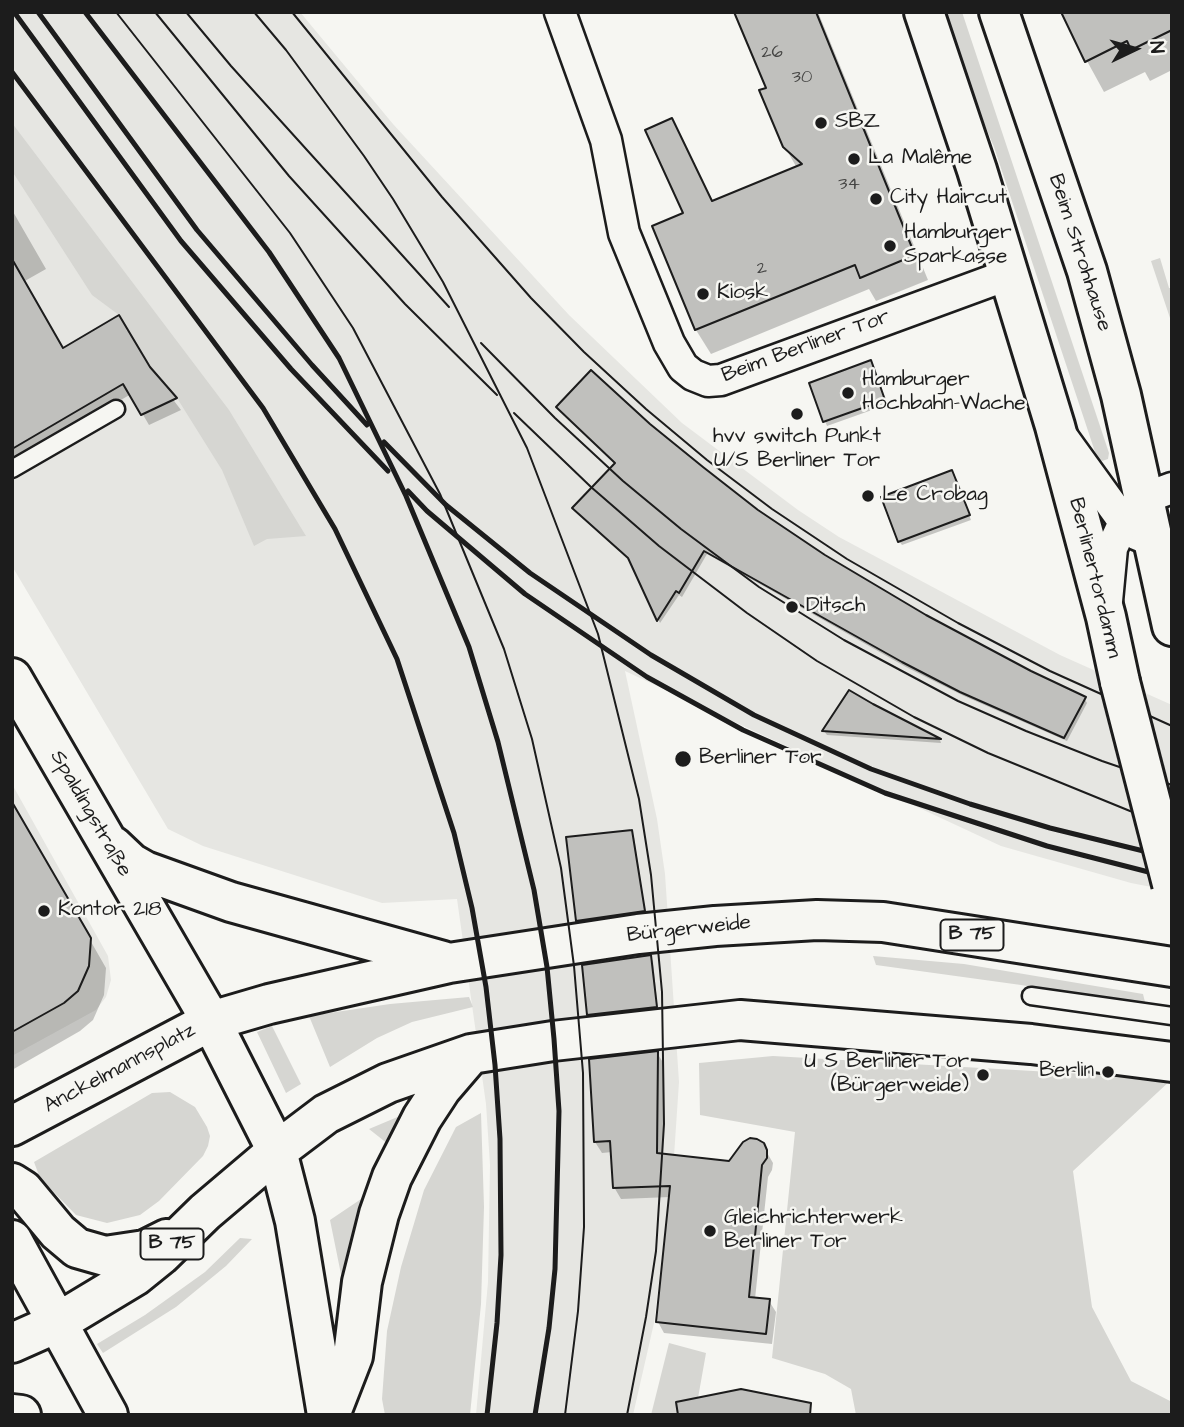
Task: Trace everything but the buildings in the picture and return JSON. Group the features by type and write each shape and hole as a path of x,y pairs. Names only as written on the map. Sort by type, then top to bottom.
{"main road":[{"path":"924,12 1010,274"},
{"name":"Beim Strohhause","path":"999,12 1087,271 1147,503"},
{"name":"Berlinertordamm","path":"1010,274 1055,426 1106,617 1119,682 1172,884"},
{"path":"1147,503 1163,543 1172,626"},
{"name":"Spaldingstraße","path":"12,678 211,1021"},
{"path":"101,832 119,852 145,871 250,908 449,962"},
{"name":"Bürgerweide","path":"211,1021 269,1004 449,962 638,934 817,920 914,926 1172,967"},
{"name":"B 75","path":"12,1343 57,1323 135,1276 277,1151 326,1114 388,1083 471,1054 553,1041 740,1020 995,1041 1172,1062"},
{"name":"Anckelmannsplatz","path":"12,1126 211,1021 277,1151 295,1221 328,1415"},
{"path":"328,1415 353,1356 362,1282 379,1214 392,1177 422,1118 441,1089 471,1054"},
{"path":"12,1183 23,1191 58,1232 77,1248 93,1254 105,1256 145,1250 186,1229"},
{"path":"12,1240 108,1415"},
{"path":"12,1414 21,1415"}],"street":[{"name":"Beim Berliner Tor","path":"560,12 606,140 624,233 669,343 683,367 698,378 708,381 721,380 1010,274"},
{"path":"1055,426 1147,503 1112,548 1106,617"}],"lane":[{"path":"12,469 116,409"},
{"path":"1031,996 1172,1016"}],"shaded area":[{"path":"12,12 300,12 393,124 569,315 682,423 798,510 839,537 1060,655 1172,705 1172,891 1131,883 1001,846 625,671 657,819 665,874 679,1082 674,1156 654,1323 633,1415 476,1415 488,1282 490,1165 486,1104 457,899 382,903 203,846 168,829 12,566"},
{"path":"938,12 962,12 1109,453 1108,459 1102,461 1097,458 994,147"},
{"path":"12,123 229,410 306,536 267,539 254,546 222,470 177,398 150,367 119,315 92,295 12,171"},
{"path":"1160,258 1169,288 1172,288 1172,324 1151,261"},
{"name":"Kontor 218","path":"12,784 108,956 111,980 106,997 96,1010 12,1056"},
{"path":"873,956 964,964 1143,994 1146,1006 876,965"},
{"path":"469,997 473,1007 412,1022 377,1038 330,1067 309,1016 390,1004"},
{"path":"272,1026 301,1084 286,1093 257,1032"},
{"path":"773,1056 1172,1079 1073,1171 1092,1307 1131,1381 1172,1402 1172,1415 856,1415 851,1389 825,1374 772,1358 795,1132 700,1115 699,1063"},
{"path":"170,1092 195,1107 210,1136 208,1146 203,1156 159,1201 140,1215 107,1223 76,1215 40,1178 34,1162 152,1093"},
{"path":"407,1113 393,1148 369,1129"},
{"path":"481,1113 484,1207 481,1304 470,1415 385,1415 382,1399 387,1331 401,1267 424,1190 456,1127"},
{"path":"373,1191 345,1294 330,1220"},
{"path":"240,1238 252,1239 226,1266 176,1307 103,1353 97,1344 145,1315 205,1272"},
{"path":"669,1343 706,1353 695,1415 651,1415"}],"tram line":[{"path":"116,12 290,233 353,328 440,494 504,649 532,739 561,868 574,966 583,1073 584,1227 578,1311 565,1415"},
{"path":"155,12 289,176 405,304 497,395"},
{"path":"186,12 231,66 449,307"},
{"path":"254,12 286,50 364,156 443,282 527,448 598,634 639,799 651,875 662,992 664,1124 656,1251 627,1415"},
{"path":"292,12 442,197 531,298 584,352 707,460 772,509 847,559 958,623 1050,671 1172,726"},
{"path":"481,343 555,418 623,481 681,529 759,587 844,640 958,701 1102,761 1172,785"},
{"path":"514,413 591,487 659,546 747,613 817,661 914,717 988,753 1130,811 1172,824"}],"railway":[{"path":"14,12 181,241 291,369 388,471"},
{"path":"38,12 197,230 367,425"},
{"path":"85,12 269,252 339,358 406,496 469,647 498,742 534,890 547,967 554,1039 559,1111 555,1269 535,1415"},
{"path":"12,72 263,408 335,529 397,659 454,833 472,908 486,987 500,1139 501,1255 487,1415"},
{"path":"384,442 446,505 530,573 651,655 754,715 871,769 970,804 1050,828 1172,858"},
{"path":"408,491 427,511 525,594 647,677 743,730 885,793 1047,846 1172,878"}],"place":[{"name":"SBZ","path":"821,123"},
{"name":"La Malême","path":"854,159"},
{"name":"City Haircut","path":"876,199"},
{"name":"Hamburger Sparkasse","path":"890,246"},
{"name":"Kiosk","path":"703,294"},
{"name":"Hamburger Hochbahn-Wache","path":"848,393"},
{"name":"hvv switch Punkt U/S Berliner Tor","path":"797,414"},
{"name":"Le Crobag","path":"868,496"},
{"name":"Ditsch","path":"792,607"},
{"name":"Berliner Tor","path":"683,759"},
{"name":"Kontor 218","path":"44,911"},
{"name":"Berlin","path":"1108,1072"},
{"name":"U S Berliner Tor (Bürgerweide)","path":"983,1075"},
{"name":"Gleichrichterwerk Berliner Tor","path":"710,1231"}]}
